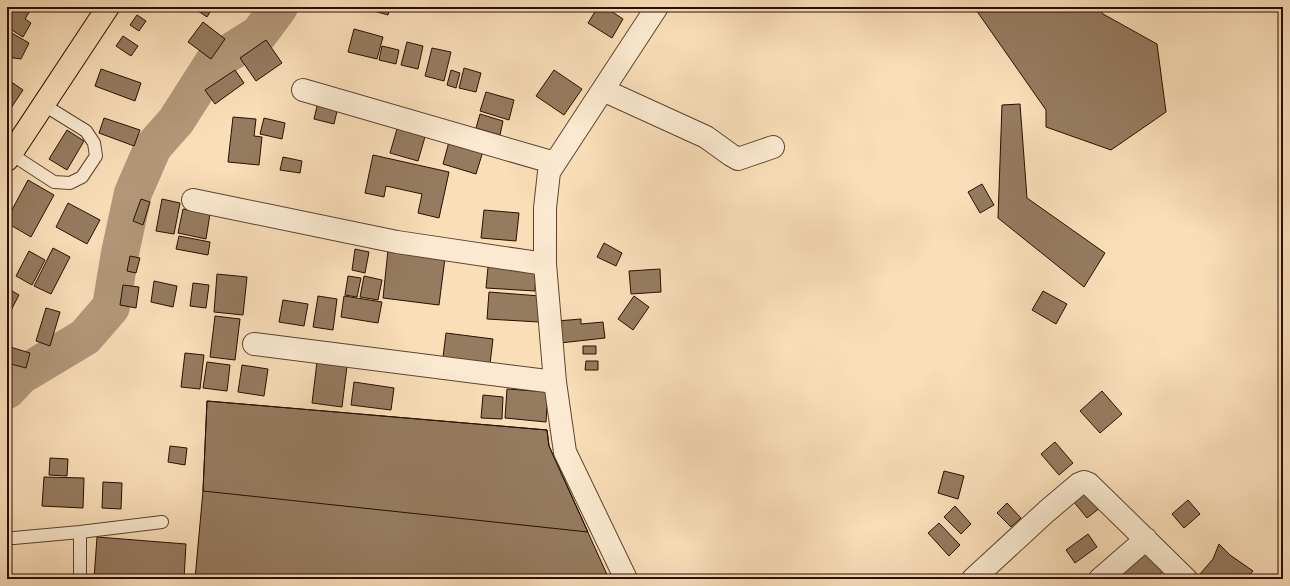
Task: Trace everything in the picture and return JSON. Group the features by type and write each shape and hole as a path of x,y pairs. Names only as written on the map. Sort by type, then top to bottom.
{"main road":[{"path":"9,157 108,7"}],"street":[{"path":"626,579 565,452 555,382 545,264 545,208 549,172 657,7"},
{"path":"303,90 555,163"},
{"path":"602,90 706,137 738,159 773,147"},
{"path":"193,200 397,242 545,264"},
{"path":"254,344 555,382"},
{"path":"973,579 1047,511 1079,484 1084,482 1089,484 1186,579"},
{"path":"1100,579 1146,539"}],"lane":[{"path":"9,157 54,182 70,183 82,178 96,156 94,143 86,131 44,104"},
{"path":"11,538 80,532 162,522"},
{"path":"80,532 80,579"}],"building":[{"path":"7,7 32,7 25,19 31,23 23,37 7,27"},
{"path":"192,7 213,7 207,17"},
{"path":"360,7 390,7 388,15"},
{"path":"598,7 605,7 623,19 612,38 588,23"},
{"path":"974,7 1098,7 1103,14 1157,44 1166,112 1111,150 1046,127 1046,110"},
{"path":"137,15 146,21 139,31 130,25"},
{"path":"203,22 225,39 211,59 188,42"},
{"path":"354,29 383,37 377,59 348,52"},
{"path":"10,32 29,43 21,59 7,57 7,37"},
{"path":"123,36 138,46 131,56 116,46"},
{"path":"266,40 282,63 256,81 240,58"},
{"path":"407,42 423,46 418,69 401,65"},
{"path":"382,46 399,50 396,64 379,60"},
{"path":"432,48 451,52 444,81 425,76"},
{"path":"7,61 10,61 9,73 7,73"},
{"path":"464,68 481,73 476,92 459,88"},
{"path":"101,69 141,83 135,101 95,86"},
{"path":"235,70 244,83 215,104 205,90"},
{"path":"451,70 460,73 456,88 447,85"},
{"path":"554,70 582,89 564,115 536,96"},
{"path":"7,79 23,90 7,114"},
{"path":"486,92 514,100 509,120 480,111"},
{"path":"318,102 338,107 334,124 314,119"},
{"path":"1020,104 1027,198 1105,253 1084,287 998,218 1002,105"},
{"path":"480,114 503,121 500,135 476,128"},
{"path":"233,117 256,119 254,136 262,137 259,165 228,162"},
{"path":"104,118 140,130 134,146 99,133"},
{"path":"264,118 285,123 282,139 260,134"},
{"path":"399,122 427,130 418,161 390,153"},
{"path":"67,130 84,141 67,170 49,159"},
{"path":"450,138 484,148 476,174 443,164"},
{"path":"373,155 449,172 439,218 418,213 422,194 386,186 384,197 365,193"},
{"path":"283,157 302,161 300,173 280,170"},
{"path":"28,180 54,195 31,237 7,223 7,219"},
{"path":"982,184 994,205 980,213 968,192"},
{"path":"141,199 150,202 143,225 133,221"},
{"path":"162,199 180,203 174,234 156,231"},
{"path":"68,203 100,220 87,244 56,227"},
{"path":"183,209 210,214 206,239 178,233"},
{"path":"484,210 519,213 516,241 481,238"},
{"path":"179,236 210,242 208,255 176,249"},
{"path":"604,243 622,253 616,266 597,257"},
{"path":"53,248 70,257 51,294 34,286"},
{"path":"355,249 369,252 365,273 352,270"},
{"path":"388,250 445,258 439,305 383,298"},
{"path":"29,251 45,260 32,285 16,276"},
{"path":"130,256 140,258 136,273 127,271"},
{"path":"488,267 536,270 535,291 486,288"},
{"path":"660,269 661,292 631,294 629,271"},
{"path":"217,274 247,277 243,315 214,312"},
{"path":"348,276 361,278 357,297 345,295"},
{"path":"364,276 382,280 378,300 360,297"},
{"path":"154,281 177,286 173,307 151,302"},
{"path":"193,283 209,285 206,308 190,306"},
{"path":"123,285 139,287 136,308 120,305"},
{"path":"7,288 19,295 9,314 7,313"},
{"path":"1043,291 1067,304 1056,324 1032,310"},
{"path":"489,292 540,296 539,322 487,319"},
{"path":"318,296 337,299 333,330 313,327"},
{"path":"344,296 382,302 378,323 341,317"},
{"path":"634,296 649,307 633,330 618,319"},
{"path":"283,300 308,304 304,326 279,322"},
{"path":"46,308 60,312 50,346 36,341"},
{"path":"215,316 240,319 235,360 210,357"},
{"path":"581,319 581,324 603,322 605,338 560,343 557,321"},
{"path":"446,333 493,339 490,364 443,357"},
{"path":"7,346 30,353 26,368 7,363"},
{"path":"583,346 596,346 596,354 583,354"},
{"path":"185,353 204,355 200,389 181,387"},
{"path":"586,361 598,361 598,370 585,370"},
{"path":"207,362 230,365 227,391 203,388"},
{"path":"317,362 347,366 342,407 312,403"},
{"path":"242,365 268,369 264,396 238,392"},
{"path":"354,382 394,388 391,410 351,405"},
{"path":"507,389 548,392 546,422 505,418"},
{"path":"1102,391 1122,414 1100,433 1080,411"},
{"path":"483,395 503,397 502,419 481,418"},
{"path":"207,401 547,430 549,446 609,579 195,579 203,491"},
{"path":"207,401 547,430 549,446 588,532 203,491"},
{"path":"1055,442 1073,463 1059,475 1041,454"},
{"path":"170,446 187,448 185,465 168,462"},
{"path":"50,458 68,459 67,476 49,475"},
{"path":"944,471 964,476 958,499 938,493"},
{"path":"44,477 84,478 83,508 42,506"},
{"path":"103,482 122,483 121,509 102,508"},
{"path":"1087,490 1101,507 1087,518 1073,501"},
{"path":"1188,500 1200,514 1184,528 1172,514"},
{"path":"1007,503 1021,518 1011,527 997,513"},
{"path":"955,506 971,524 961,534 944,517"},
{"path":"939,523 960,545 949,556 928,533"},
{"path":"1088,534 1097,547 1075,563 1066,550"},
{"path":"97,537 186,544 184,579 94,579"},
{"path":"1219,544 1230,555 1253,571 1246,579 1205,579 1200,574 1213,559"},
{"path":"1143,550 1163,571 1154,579 1112,579"}],"waterway":[{"path":"7,390 20,376 85,337 111,307 120,253 133,193 153,147 176,121 213,63 259,34 279,7"}]}
